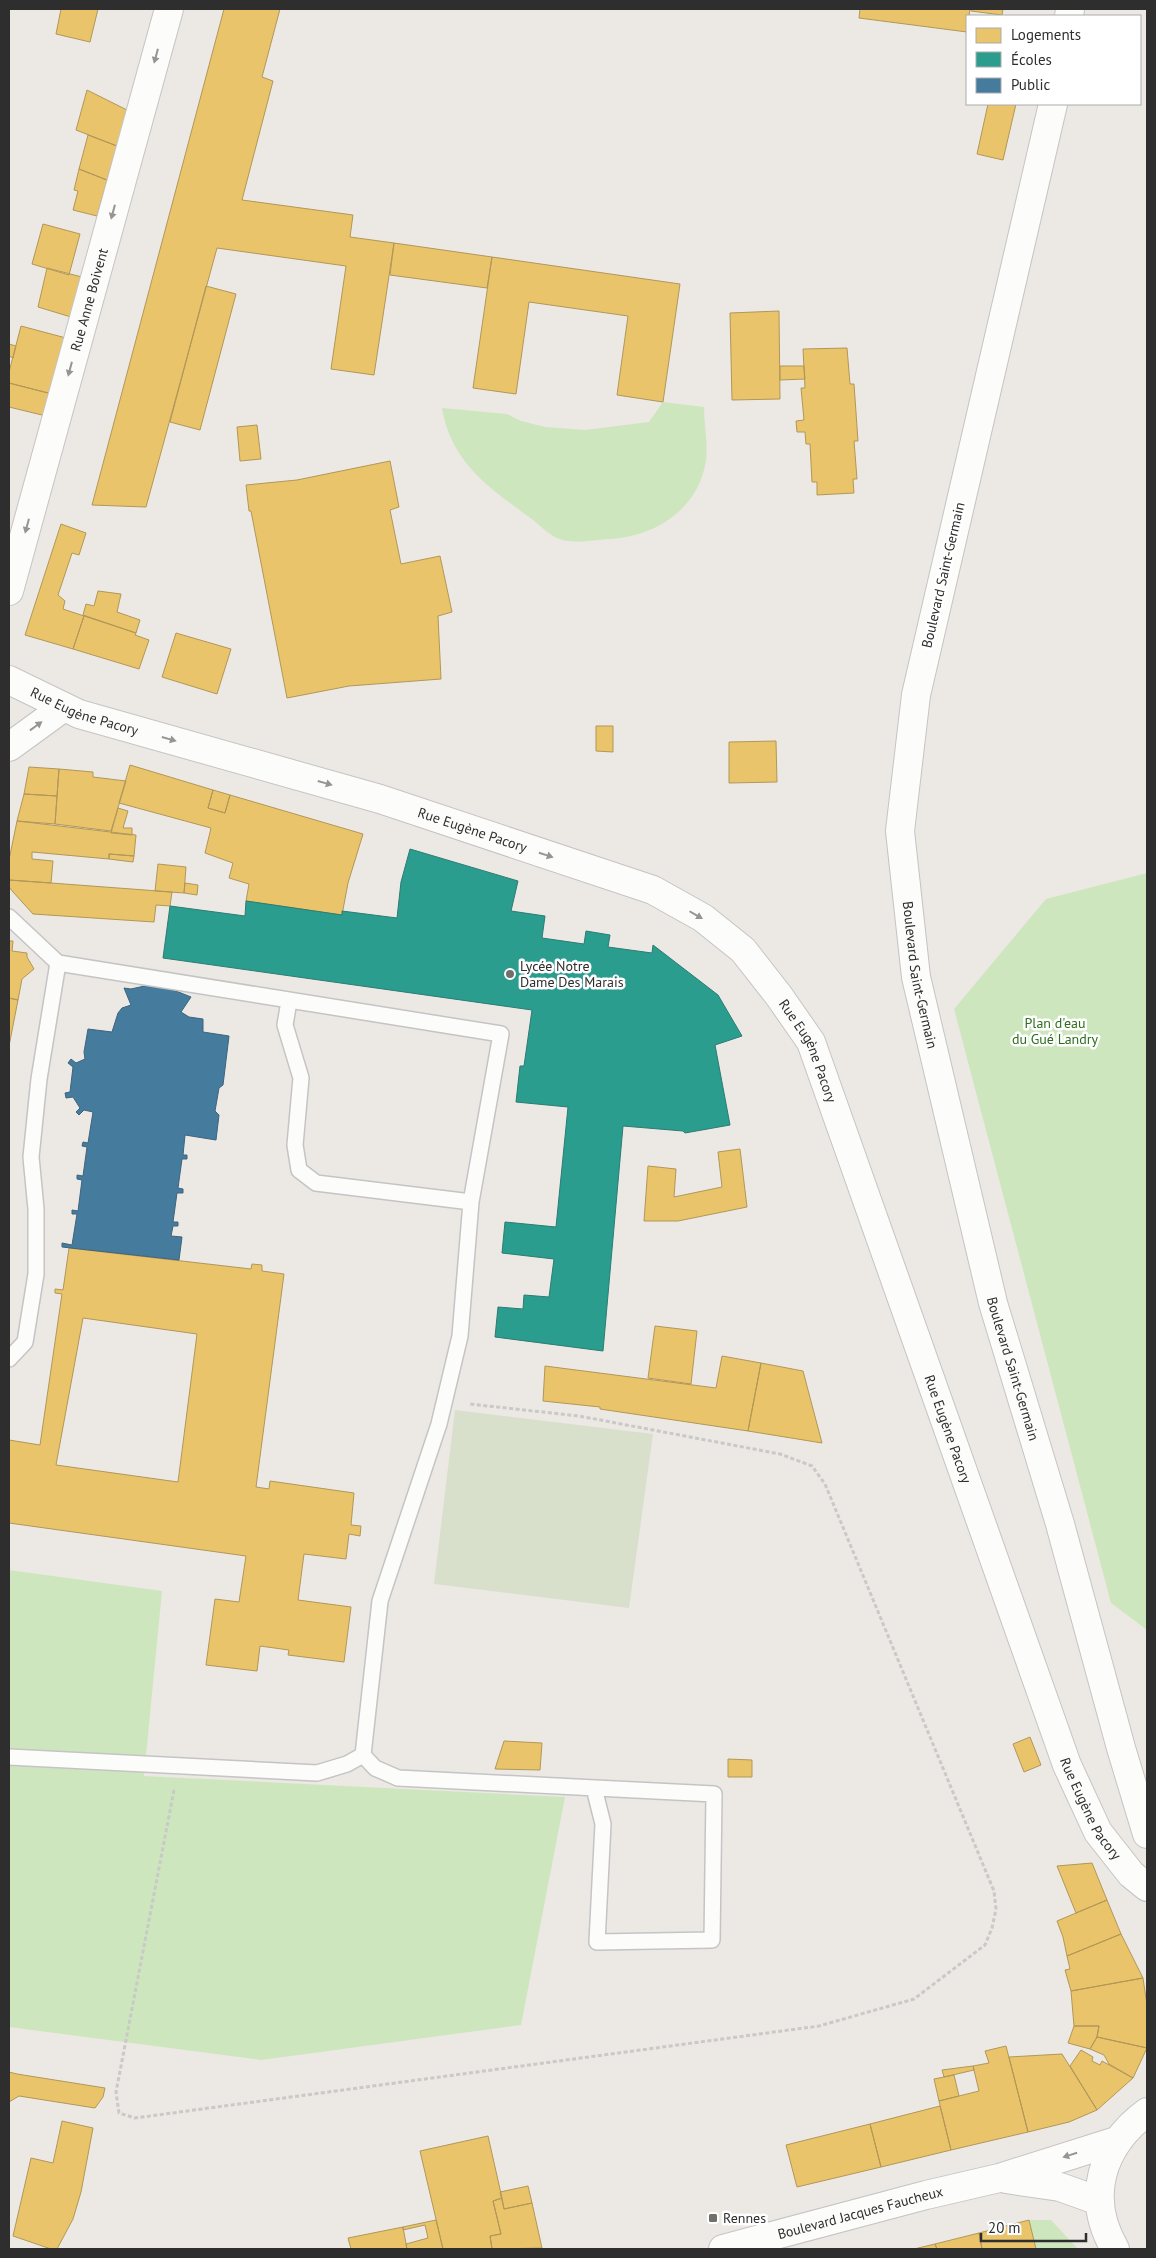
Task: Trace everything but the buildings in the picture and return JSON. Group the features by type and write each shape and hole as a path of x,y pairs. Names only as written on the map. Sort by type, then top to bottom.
{"street":[{"name":"Rue Anne Boivent","path":"9,591 169,9"},
{"name":"Boulevard Saint-Germain","path":"1054,105 916,695 900,831 916,977 993,1303 1060,1524 1121,1748 1147,1834"},
{"name":"Rue Eugène Pacory","path":"9,680 79,714 380,799 653,890 703,918 743,950 779,996 811,1042 1067,1765 1098,1832 1131,1874 1147,1887"},
{"path":"9,747 34,726 64,706"},
{"path":"1115,2249 1106,2233 1099,2201 1101,2180 1107,2159 1116,2141 1132,2123 1147,2112"},
{"name":"Boulevard Jacques Faucheux","path":"723,2249 926,2195 999,2178 1116,2141"},
{"name":"Boulevard Jacques Faucheux","path":"999,2178 1060,2187 1099,2201"}],"lane":[{"path":"9,917 58,963 501,1034 470,1202 460,1336 439,1424 380,1601 363,1755 375,1768 398,1778 714,1794 712,1940 597,1942 603,1824 594,1788"},
{"path":"9,1359 25,1342 36,1274 36,1209 30,1157 39,1079 58,963"},
{"path":"289,1001 284,1025 301,1078 295,1145 298,1170 316,1183 470,1202"},
{"path":"9,1757 317,1773 347,1764 363,1755"}],"green space":[{"path":"663,402 704,407 706,460 702,477 694,493 672,517 643,533 591,541 565,540 552,535 486,484 474,472 454,444 442,408 507,414 521,421 545,427 585,430 649,422"},
{"name":"Plan d'eau du Gué Landry","path":"1147,873 1147,1630 1111,1603 954,1009 1046,899"},
{"path":"455,1410 653,1434 629,1608 434,1584"},
{"path":"9,1570 162,1591 144,1776 565,1797 521,2025 261,2060 9,2027"},
{"path":"1029,2220 1051,2220 1078,2249 1036,2249"}],"place":[{"name":"Lycée Notre Dame Des Marais","path":"510,974"},
{"name":"Rennes","path":"713,2218"}]}
